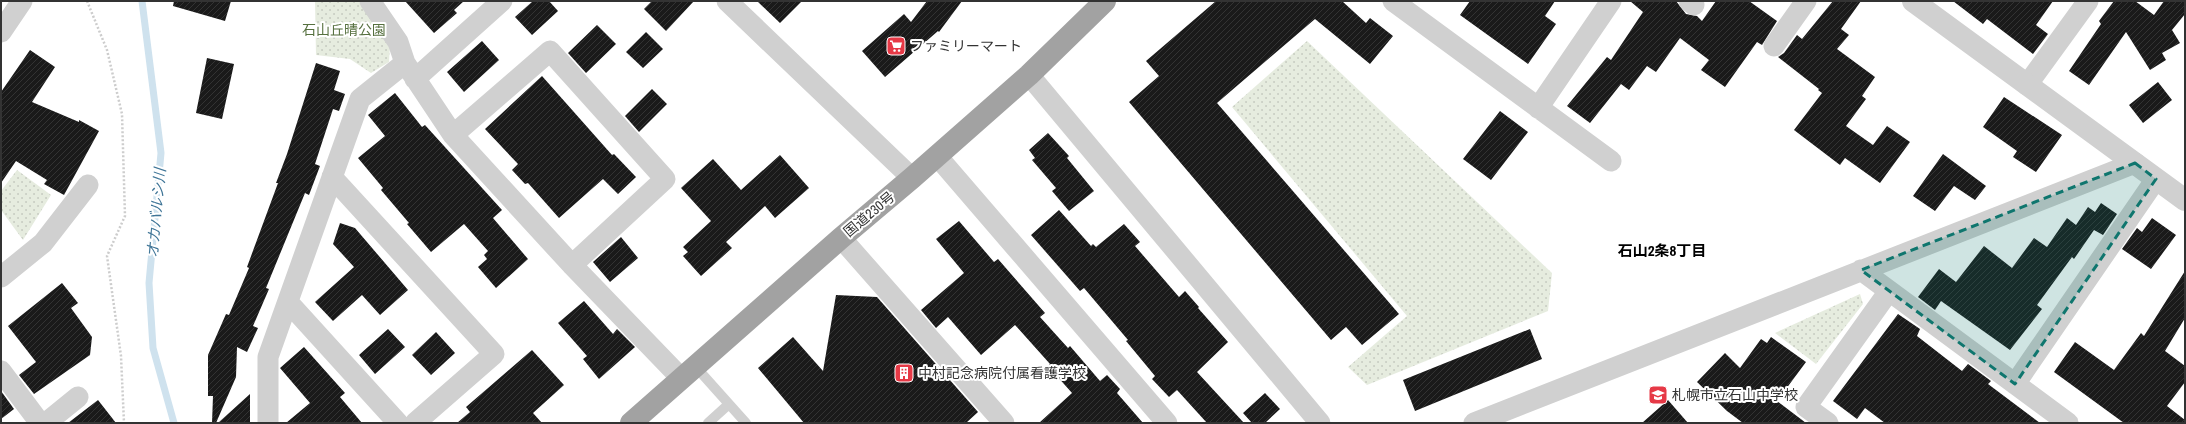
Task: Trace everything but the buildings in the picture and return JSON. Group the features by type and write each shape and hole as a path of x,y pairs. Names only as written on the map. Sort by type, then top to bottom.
{"highway":[{"name":"国道230号","path":"631,423 1029,75 1105,1"}],"street":[{"path":"370,1 398,42 410,71 453,135 572,265 688,372"},
{"path":"268,423 268,357 360,99 410,71 502,1"},
{"path":"726,1 912,178"},
{"path":"1538,108 1611,1"},
{"path":"1774,46 1806,1"},
{"path":"1913,1 2185,200"},
{"path":"2027,85 2088,1"},
{"path":"1404,4 1538,108 1611,161"},
{"path":"453,135 550,51 665,179 572,265"},
{"path":"1029,75 1320,423"},
{"path":"937,156 1167,423"},
{"path":"1474,423 2135,163"},
{"path":"332,177 494,354 415,423"},
{"path":"2015,384 2156,179"},
{"path":"1,277 43,243 88,185"},
{"path":"841,238 1004,423"},
{"path":"1860,270 2068,423"},
{"path":"1828,423 1806,407 1889,291"},
{"path":"288,302 398,423"},
{"path":"1,371 40,423"},
{"path":"46,423 78,397"}],"lane":[{"path":"688,372 729,404 746,423"},
{"path":"708,423 729,404"}],"path":[{"path":"87,1 107,50 122,114 125,216 107,256 121,356 124,423"}],"highlighted area":[{"path":"2135,163 2156,179 2015,384 1861,270"}],"green space":[{"name":"石山丘晴公園","path":"315,1 359,1 390,45 389,62 371,73 350,59 316,55"},
{"path":"1307,41 1552,273 1548,311 1367,385 1348,367 1407,316 1232,107"},
{"path":"17,170 51,195 23,240 1,210 1,191"},
{"path":"1860,294 1863,304 1816,364 1775,333"}],"waterway":[{"name":"オカバルシ川","path":"142,1 161,153 149,283 153,348 174,423"}],"place":[{"name":"ファミリーマート","path":"896,46"},
{"name":"中村記念病院付属看護学校","path":"904,373"},
{"name":"札幌市立石山中学校","path":"1658,395"}],"district":[{"name":"石山2条8丁目","path":"1662,250"}]}
